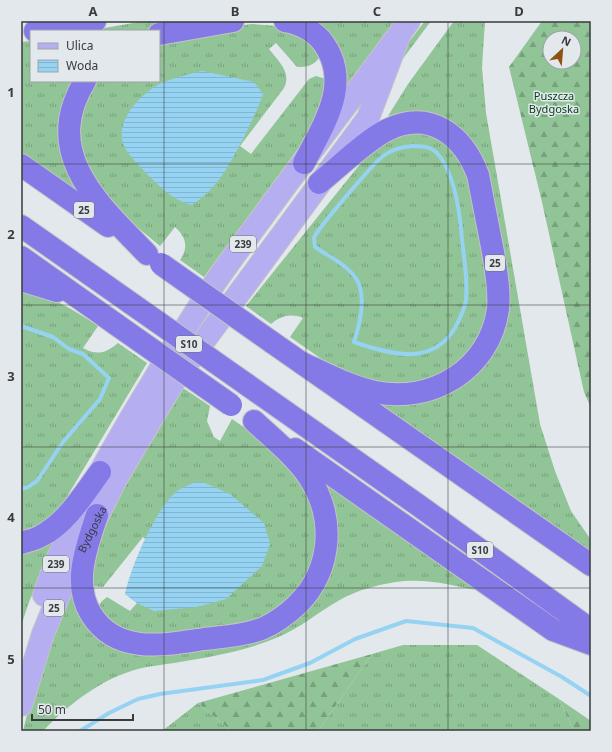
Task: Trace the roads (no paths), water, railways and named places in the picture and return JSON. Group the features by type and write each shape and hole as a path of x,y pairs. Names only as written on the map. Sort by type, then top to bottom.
{"highway":[{"path":"41,30 95,21"},
{"path":"160,34 233,21"},
{"path":"286,21 308,29 321,40 331,54 336,73 337,86 333,100 304,163"},
{"path":"84,82 79,91 72,114 69,134 72,158 82,181 98,204 154,259"},
{"name":"25","path":"21,165 302,363 374,392 404,395 431,390 450,381 468,368 481,353 490,336 498,310 498,281 478,175 472,160 453,135 438,127 423,123 407,124 387,130 319,183"},
{"name":"S10","path":"21,226 418,504 591,630"},
{"path":"21,257 554,630 591,644"},
{"path":"21,280 32,282 87,304"},
{"path":"302,363 591,565"},
{"path":"97,515 85,553 81,575 84,597 91,614 105,629 121,640 137,645 163,645 255,631 278,620 299,604 314,584 324,562 327,541 326,516 309,477 295,460 254,421"},
{"path":"21,543 39,537 58,523 75,506 100,472"}],"main road":[{"name":"239","path":"126,443 156,376 220,276 404,28"},
{"name":"239","path":"319,183 368,118 404,28"},
{"name":"25","path":"126,443 173,383 319,183"},
{"name":"Bydgoska","path":"21,660 47,585 100,472 126,443"},
{"name":"Bydgoska","path":"21,705 43,634 61,590 97,515 126,443"}],"water":[{"path":"202,71 254,82 263,94 244,137 228,166 209,191 192,205 172,196 145,172 127,151 123,143 122,134 123,124 127,115 140,98 156,86 169,80"},
{"path":"196,482 205,483 230,494 264,523 270,544 262,566 226,599 197,607 154,611 137,603 125,594 128,582 145,539 168,500 183,487"}],"waterway":[{"path":"412,146 422,146 437,153 448,171 456,194 460,217 466,270 466,292 462,314 455,328 445,340 434,348 422,353 409,354 381,350 354,342 362,302 360,287 357,280 349,270 315,247 314,238 324,223 383,156 397,149 412,146"},
{"path":"21,326 53,337 69,349 83,354 109,378 100,399 63,442 37,481 28,487 21,489"},
{"path":"80,731 109,713 138,699 160,694 263,680 310,663 355,639 406,621 473,628 562,677 591,696"}],"park label":[{"name":"Puszcza Bydgoska","path":"554,101"}]}
